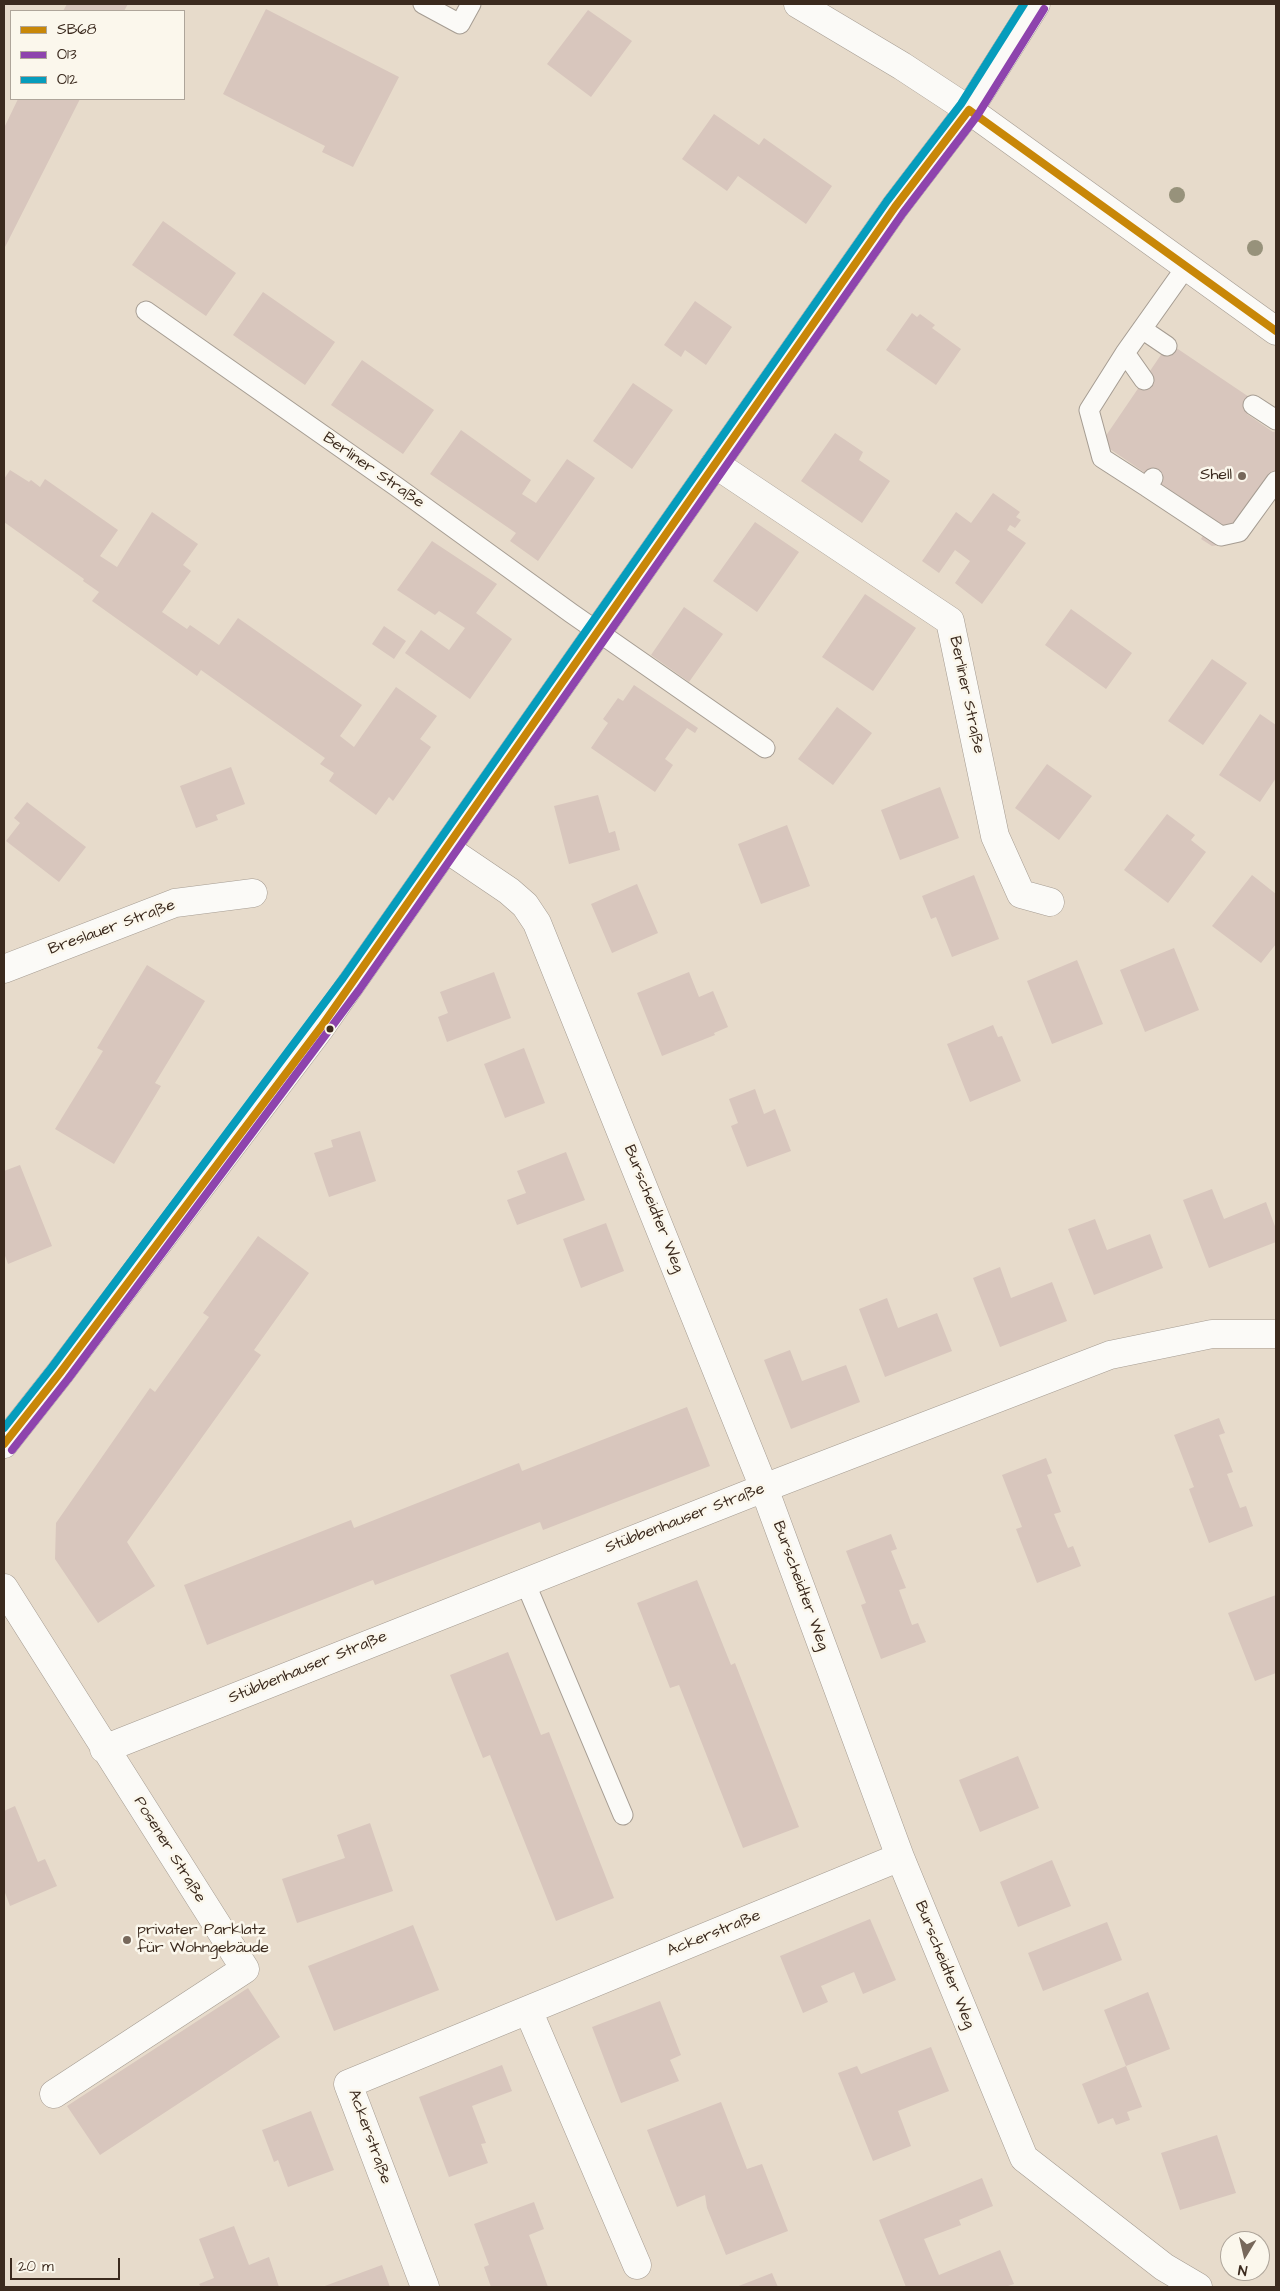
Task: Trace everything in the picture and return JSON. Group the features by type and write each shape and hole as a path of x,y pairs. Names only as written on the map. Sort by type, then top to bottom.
{"street":[{"path":"798,4 902,66 969,110 1276,331"},
{"path":"4,1444 60,1373 320,1027 447,849 895,208 969,110 1036,4"},
{"name":"Berliner Straße","path":"715,464 950,622 995,836 1021,894 1050,902"},
{"name":"Burscheidter Weg","path":"447,849 509,891 525,905 537,923 764,1488 900,1857 1024,2158 1164,2267 1198,2287"},
{"name":"Breslauer Straße","path":"4,969 175,903 253,893"},
{"name":"Stübbenhauser Straße","path":"104,1748 764,1488 1110,1355 1212,1334 1276,1334"},
{"name":"Posener Straße","path":"4,1588 245,1969 54,2094"},
{"name":"Ackerstraße","path":"425,2287 348,2084 900,1857"},
{"path":"528,2010 637,2265"}],"lane":[{"path":"423,4 460,24 471,4"},
{"path":"1186,266 1125,353 1089,410 1102,458 1150,482 1208,528 1222,536 1239,532 1276,481"},
{"name":"Berliner Straße","path":"146,311 766,748"},
{"path":"1142,329 1167,346"},
{"path":"1125,353 1144,380"},
{"path":"524,1582 623,1815"}],"building":[{"path":"67,4 128,4 125,10 64,10"},
{"path":"266,9 399,77 353,167 322,152 325,146 223,94"},
{"path":"588,10 632,41 591,97 547,64"},
{"path":"18,100 79,100 4,249 4,128"},
{"path":"714,114 759,145 764,138 832,186 806,224 738,176 727,191 682,159"},
{"path":"163,221 236,273 206,316 132,265"},
{"path":"263,292 335,342 305,385 233,335"},
{"path":"695,301 732,327 706,365 685,350 681,357 664,345"},
{"path":"912,313 917,317 920,314 935,325 932,328 961,349 936,385 886,350"},
{"path":"1169,343 1255,401 1247,414 1273,432 1276,431 1276,497 1245,541 1212,546 1201,539 1213,519 1101,443"},
{"path":"362,360 434,410 403,454 331,405"},
{"path":"633,383 673,410 632,469 593,441"},
{"path":"461,430 531,480 522,494 536,503 567,459 595,478 538,561 510,541 516,533 430,474"},
{"path":"835,433 863,452 859,460 890,481 862,523 801,481"},
{"path":"10,470 29,482 31,480 40,487 45,479 118,530 100,556 117,567 152,512 198,544 183,565 191,571 162,612 187,629 190,625 219,645 238,618 362,705 340,736 354,747 396,687 437,716 420,739 431,747 393,801 389,797 376,815 329,781 334,773 320,764 325,758 201,670 197,676 92,601 99,592 83,581 84,579 4,522 4,479"},
{"path":"993,493 1020,512 1016,517 1021,520 1015,528 1010,525 1007,530 1026,543 982,604 955,583 970,561 955,550 939,573 922,561 956,512 971,523"},
{"path":"755,522 799,552 757,612 713,581"},
{"path":"432,541 497,584 476,613 512,639 470,699 405,653 421,630 449,650 465,628 439,611 435,615 397,590"},
{"path":"865,594 916,628 873,691 822,657"},
{"path":"684,607 723,634 689,682 651,655"},
{"path":"1071,609 1132,653 1106,689 1045,645"},
{"path":"384,626 406,641 394,659 372,644"},
{"path":"1212,659 1247,683 1203,745 1168,721"},
{"path":"634,685 698,728 695,733 687,728 665,759 673,765 655,792 591,748 608,723 603,719 618,698 623,701"},
{"path":"837,707 872,733 833,785 798,759"},
{"path":"1260,714 1276,725 1276,778 1260,802 1219,775"},
{"path":"1047,764 1092,796 1059,840 1015,808"},
{"path":"231,767 245,804 216,815 218,820 196,828 180,786"},
{"path":"940,787 959,838 900,860 881,810"},
{"path":"598,795 609,833 615,831 620,850 569,864 554,806"},
{"path":"27,802 86,847 59,882 6,841 20,823 14,818"},
{"path":"1167,814 1195,835 1191,840 1206,852 1168,903 1124,870"},
{"path":"787,825 810,886 761,904 738,844"},
{"path":"974,875 999,939 952,957 936,917 931,919 922,896"},
{"path":"1252,875 1276,894 1276,944 1261,963 1212,926"},
{"path":"637,884 658,933 612,953 591,904"},
{"path":"1174,948 1199,1010 1145,1032 1120,970"},
{"path":"1077,960 1103,1024 1052,1044 1027,981"},
{"path":"147,965 205,1001 155,1083 161,1086 114,1164 55,1129 103,1051 97,1048"},
{"path":"494,972 511,1018 447,1042 438,1017 448,1013 440,992"},
{"path":"689,972 699,997 713,991 728,1027 714,1033 715,1035 662,1056 637,993"},
{"path":"993,1025 998,1037 1002,1036 1021,1081 970,1102 947,1044"},
{"path":"524,1048 545,1103 505,1118 484,1064"},
{"path":"755,1089 764,1114 775,1109 791,1151 747,1167 731,1126 738,1123 729,1099"},
{"path":"360,1131 376,1181 329,1197 314,1153 333,1147 331,1140"},
{"path":"566,1152 585,1200 517,1225 507,1200 526,1193 517,1171"},
{"path":"20,1165 52,1246 8,1264 4,1253 4,1171"},
{"path":"1212,1189 1224,1219 1266,1202 1276,1229 1276,1242 1209,1268 1183,1200"},
{"path":"1095,1219 1107,1250 1150,1234 1163,1268 1094,1295 1068,1229"},
{"path":"606,1223 624,1271 581,1288 563,1239"},
{"path":"258,1236 309,1273 254,1350 261,1355 127,1542 155,1586 98,1623 55,1559 56,1523 150,1388 155,1392 209,1317 203,1313"},
{"path":"1000,1267 1011,1298 1052,1282 1067,1321 1000,1347 973,1278"},
{"path":"887,1298 898,1328 937,1313 952,1351 885,1377 859,1309"},
{"path":"790,1350 802,1381 846,1365 860,1402 791,1429 764,1360"},
{"path":"687,1407 710,1466 543,1530 540,1522 375,1585 373,1580 207,1645 184,1585 351,1520 354,1528 519,1463 522,1471"},
{"path":"1219,1418 1225,1433 1219,1435 1233,1472 1227,1474 1240,1508 1246,1506 1253,1526 1209,1543 1189,1489 1194,1487 1174,1435"},
{"path":"1046,1458 1052,1473 1047,1475 1061,1512 1054,1514 1068,1548 1073,1546 1081,1566 1037,1583 1016,1529 1022,1527 1002,1475"},
{"path":"891,1534 897,1549 891,1551 906,1588 899,1590 912,1625 918,1623 926,1642 881,1659 861,1605 866,1603 846,1551"},
{"path":"697,1580 731,1665 735,1663 799,1827 743,1848 679,1685 670,1688 637,1603"},
{"path":"1276,1595 1276,1673 1255,1681 1228,1613"},
{"path":"508,1652 541,1735 549,1732 614,1898 556,1921 490,1755 483,1758 450,1675"},
{"path":"1018,1756 1039,1808 980,1832 959,1780"},
{"path":"15,1806 38,1862 45,1859 57,1886 10,1906 4,1890 4,1811"},
{"path":"370,1823 393,1891 297,1923 282,1879 345,1858 337,1835"},
{"path":"1052,1860 1071,1906 1018,1927 1000,1882"},
{"path":"870,1919 896,1980 863,1994 854,1972 821,1986 828,2002 803,2013 780,1956"},
{"path":"1107,1922 1122,1960 1043,1991 1028,1953"},
{"path":"413,1925 439,1990 334,2031 308,1966"},
{"path":"248,1988 280,2037 100,2155 67,2106"},
{"path":"1148,1992 1170,2049 1126,2066 1104,2010"},
{"path":"660,2001 681,2055 670,2060 679,2081 621,2103 592,2027"},
{"path":"931,2047 949,2091 898,2111 911,2146 873,2161 838,2073 857,2066 861,2074"},
{"path":"502,2065 512,2091 472,2106 486,2143 481,2144 488,2163 449,2177 419,2097"},
{"path":"1126,2066 1142,2107 1127,2112 1130,2120 1116,2125 1113,2118 1098,2124 1082,2084"},
{"path":"721,2102 747,2169 762,2164 788,2231 726,2255 707,2208 705,2195 677,2207 647,2130"},
{"path":"311,2111 334,2170 288,2187 278,2160 274,2162 262,2130"},
{"path":"1217,2135 1236,2193 1180,2210 1161,2153"},
{"path":"982,2178 993,2206 959,2220 961,2225 924,2239 939,2275 1000,2250 1014,2284 1005,2287 906,2287 879,2220"},
{"path":"534,2202 544,2229 529,2235 548,2287 491,2287 484,2267 489,2265 474,2224"},
{"path":"234,2226 249,2265 269,2257 279,2287 201,2287 199,2284 214,2278 199,2239"},
{"path":"382,2265 390,2287 322,2287"},
{"path":"772,2273 778,2287 736,2287"}],"transit line":[{"name":"O12","path":"4,1428 52,1367 343,978 887,201 961,104 1024,4"},
{"name":"O13","path":"12,1450 68,1379 359,990 903,213 977,116 1044,9"},
{"name":"SB68","path":"969,110 1276,331"},
{"name":"SB68","path":"4,1444 60,1373 321,1027 895,207 969,110"}],"place":[{"name":"Shell","path":"1242,476"},
{"name":"privater Parklatz für Wohngebäude","path":"127,1940"}]}
